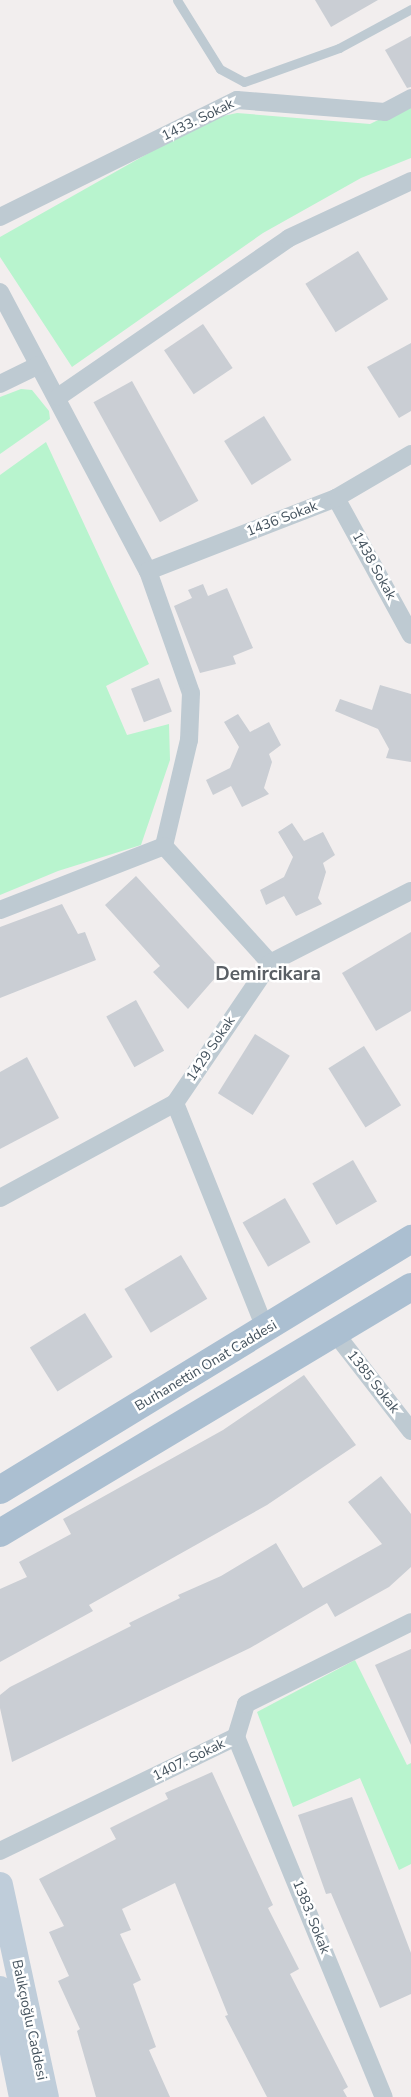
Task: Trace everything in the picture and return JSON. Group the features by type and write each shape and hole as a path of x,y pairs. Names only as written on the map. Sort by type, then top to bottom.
{"main road":[{"name":"Burhanettin Onat Caddesi","path":"0,1490 266,1330 411,1239"},
{"path":"4,1532 411,1287"}],"street":[{"name":"1433. Sokak","path":"0,218 237,100 384,112 411,98"},
{"path":"58,398 290,238 411,181"},
{"path":"0,292 58,398 148,571 191,693 189,740 164,846"},
{"path":"0,384 39,365"},
{"name":"1436 Sokak","path":"148,571 336,498 411,454"},
{"name":"1438 Sokak","path":"336,498 411,635"},
{"path":"0,910 164,846"},
{"path":"164,846 270,962"},
{"name":"1429 Sokak","path":"0,1198 174,1103 270,962 411,891"},
{"path":"174,1103 266,1330"},
{"name":"1385 Sokak","path":"336,1333 411,1431"},
{"name":"1407. Sokak","path":"0,1851 236,1737 246,1704 411,1622"},
{"name":"1383. Sokak","path":"236,1737 384,2097"},
{"name":"Balıkçıoğlu Caddesi","path":"0,1885 46,2097"},
{"name":"Balıkçıoğlu Caddesi","path":"0,1989 22,2097"}],"lane":[{"path":"177,0 220,69 244,82 339,48 411,9"}],"green space":[{"path":"411,104 411,158 361,178 263,233 72,367 0,257 0,237 209,119 237,113 370,124"},
{"path":"21,389 32,390 49,411 50,419 0,454 0,397"},
{"path":"46,442 149,664 106,686 127,735 169,724 170,760 141,845 58,871 0,895 0,475"},
{"path":"355,1660 407,1765 411,1763 411,1864 399,1870 360,1778 293,1807 257,1712"}],"building":[{"path":"315,0 378,0 331,27"},
{"path":"411,36 411,87 407,88 385,50"},
{"path":"358,251 388,299 336,332 305,284"},
{"path":"203,324 233,368 194,394 164,350"},
{"path":"411,343 411,411 399,418 367,367"},
{"path":"132,381 198,501 160,522 94,402"},
{"path":"264,416 292,460 252,485 224,441"},
{"path":"203,584 208,596 227,588 253,648 233,656 236,664 200,673 174,606 192,598 188,590"},
{"path":"159,678 172,712 144,722 131,689"},
{"path":"380,685 411,694 411,762 386,758 389,749 378,729 335,711 340,699 372,710"},
{"path":"238,714 250,732 269,722 281,745 269,754 272,762 264,788 269,794 242,807 231,786 213,795 206,780 230,768 239,747 224,722"},
{"path":"292,823 304,841 323,832 335,855 323,863 326,872 318,898 322,904 296,916 284,896 266,905 260,890 284,877 293,857 278,832"},
{"path":"136,876 222,970 188,1009 153,972 160,966 105,905"},
{"path":"62,904 78,934 85,932 96,960 0,998 0,927"},
{"path":"411,932 411,1011 376,1031 342,973"},
{"path":"136,1000 164,1051 134,1067 106,1016"},
{"path":"255,1034 290,1056 253,1115 218,1093"},
{"path":"364,1046 401,1105 365,1128 328,1068"},
{"path":"27,1057 59,1118 0,1149 0,1072"},
{"path":"353,1160 377,1202 336,1225 312,1184"},
{"path":"285,1198 310,1242 268,1267 243,1222"},
{"path":"181,1255 207,1299 151,1333 124,1289"},
{"path":"85,1313 113,1357 57,1392 30,1347"},
{"path":"304,1375 356,1445 267,1505 89,1605 93,1611 0,1662 0,1589 27,1577 19,1562 71,1534 63,1519 223,1430"},
{"path":"381,1476 411,1514 411,1567 389,1587 335,1617 327,1603 250,1648 12,1762 0,1708 0,1695 10,1687 131,1626 129,1623 180,1598 178,1595 221,1576 276,1543 303,1588 382,1544 348,1502"},
{"path":"411,1649 411,1745 375,1665"},
{"path":"212,1772 273,1905 268,1908 299,1969 290,1974 348,2087 343,2090 347,2097 267,2097 225,2016 228,2015 175,1883 122,1909 131,1930 120,1934 141,1980 133,1984 156,2047 149,2050 170,2097 96,2097 77,2031 80,2029 58,1981 69,1976 49,1932 64,1926 39,1879 116,1839 110,1828 168,1799 165,1793"},
{"path":"352,1797 411,1953 411,1994 380,2008 331,1893 326,1894 298,1815"}],"district":[{"name":"Demircikara","path":"268,975"}]}
